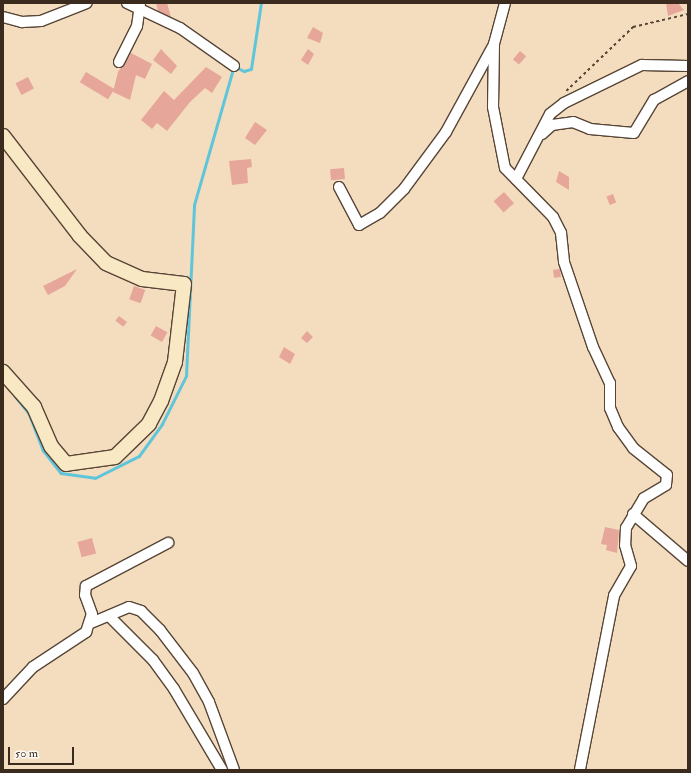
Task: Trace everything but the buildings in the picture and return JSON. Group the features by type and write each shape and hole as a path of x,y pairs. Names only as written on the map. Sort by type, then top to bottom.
{"street":[{"path":"3,17 22,22 41,20 86,3"},
{"path":"127,3 139,6 180,28 234,66"},
{"path":"339,187 359,225 380,213 404,189 446,132 494,44 505,3"},
{"path":"119,62 137,26 139,6"},
{"path":"494,44 493,107 505,168 552,217 561,232 564,262 593,347 610,383 610,408 618,427 633,448 667,475 666,485 644,498 633,514 625,540 631,566 614,596 580,770"},
{"path":"516,179 550,114 619,75 642,65 688,66"},
{"path":"538,138 552,125 573,122 590,129 634,133 654,100 688,81"},
{"path":"3,136 75,230 106,263 142,279 184,284 175,362 160,401 148,424 115,457 66,464 51,446 34,407 3,372"},
{"path":"633,514 688,561"},
{"path":"91,623 86,586 168,543"},
{"path":"3,700 33,667 74,642 91,623 129,607 140,611 160,630 193,672 209,702 234,770"},
{"path":"109,616 153,660 174,689 222,770"}],"path":[{"path":"560,96 633,27 688,14"}],"waterway":[{"path":"236,67 244,71 251,69 261,3"},
{"path":"15,396 29,413 43,450 61,473 95,478 139,456 162,424 186,376 194,205 233,69"}]}
